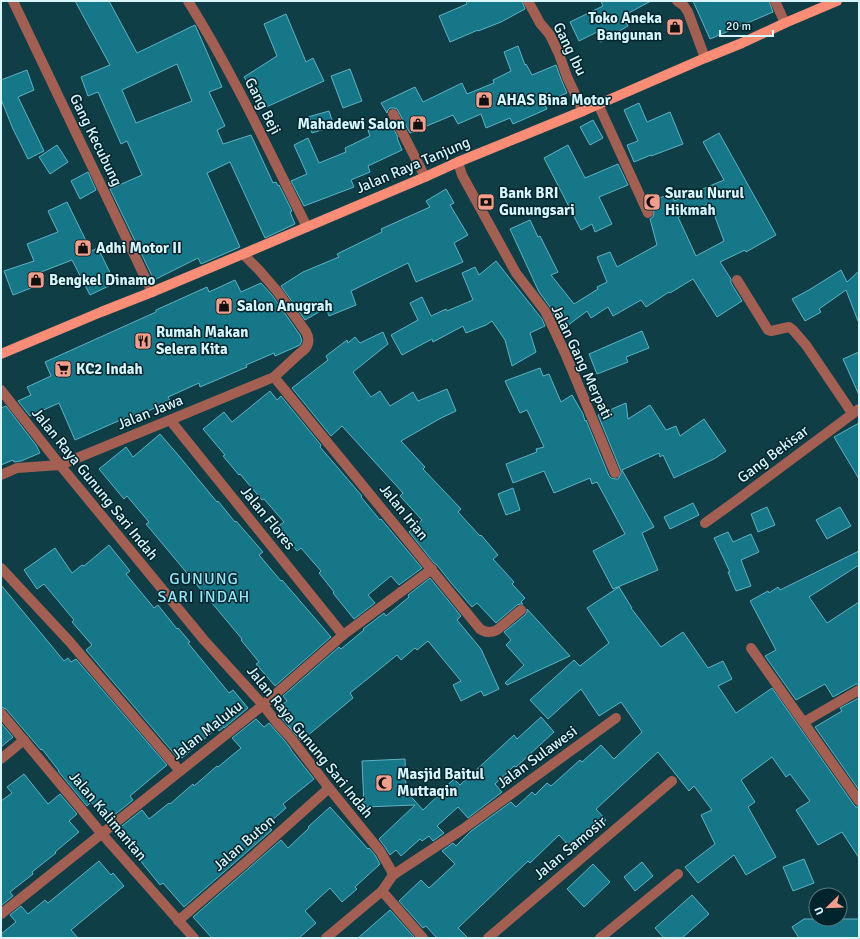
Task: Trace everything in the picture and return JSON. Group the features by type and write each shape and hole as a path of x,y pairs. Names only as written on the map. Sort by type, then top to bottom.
{"main road":[{"name":"Jalan Raya Tanjung","path":"1,354 583,111 837,1"}],"street":[{"name":"Gang Kecubung","path":"13,1 152,292"},
{"name":"Gang Beji","path":"188,1 217,49 307,227"},
{"name":"Gang Ibu","path":"528,1 540,23 550,35 583,111"},
{"path":"677,1 684,6 688,12 705,58"},
{"path":"775,1 785,23"},
{"path":"598,104 648,213"},
{"path":"393,114 425,177"},
{"name":"Jalan Gang Merpati","path":"458,162 462,175 516,273 549,319 565,353 615,473"},
{"name":"Jalan Jawa","path":"1,475 17,468 60,465 274,377 305,349 308,345 309,338 306,332 277,291 243,254"},
{"path":"737,280 768,330 771,331 789,327 793,330 806,345 855,411"},
{"name":"Jalan Irian","path":"274,377 480,629 491,632 498,630 521,610"},
{"name":"Jalan Raya Gunung Sari Indah","path":"1,390 60,465 204,640 290,737 380,851 391,870 392,875"},
{"name":"Gang Bekisar","path":"704,523 855,411"},
{"name":"Jalan Flores","path":"170,420 343,635"},
{"path":"1,568 69,640 180,771"},
{"name":"Jalan Maluku","path":"1,914 263,705 343,635 432,569"},
{"path":"751,648 859,801"},
{"path":"804,722 859,690"},
{"name":"Jalan Kalimantan","path":"1,713 102,834 194,938"},
{"name":"Jalan Sulawesi","path":"326,938 382,891 392,875 463,829 616,718"},
{"path":"1,759 24,740"},
{"name":"Jalan Samosir","path":"488,938 672,781"},
{"name":"Jalan Buton","path":"178,921 329,788"},
{"path":"600,938 678,874"},
{"path":"382,891 423,938"}],"building":[{"path":"75,1 109,1 137,53 195,25 222,87 209,92 225,126 217,130 223,144 251,135 273,183 276,182 278,186 279,185 292,211 290,212 295,224 265,238 230,162 207,173 240,247 201,264 198,258 154,280 110,189 142,175 127,141 121,144 98,92 88,96 81,77 110,65","holes":["177,64 192,101 136,123 122,90"]},
{"path":"466,1 522,1 525,9 501,22 450,42 439,16 467,4"},
{"path":"601,1 651,1 623,16 628,26 600,42 597,32 579,41 570,22 603,6"},
{"path":"693,1 769,1 773,12 710,39"},
{"path":"286,14 306,62 313,58 324,81 264,108 244,77 277,56 264,24"},
{"path":"518,46 525,65 526,64 532,75 556,65 567,93 544,103 547,109 513,124 510,118 486,128 481,114 458,124 453,115 410,133 397,109 390,108 387,113 381,103 415,87 423,102 462,83 467,94 494,83 493,80 511,71 504,52"},
{"path":"350,69 362,101 343,108 331,76"},
{"path":"27,70 34,90 18,97 44,151 28,159 13,129 1,99 1,80"},
{"path":"639,103 647,122 670,112 683,144 634,162 627,145 638,141 624,110"},
{"path":"329,111 334,126 312,133 308,117"},
{"path":"593,120 603,138 590,145 580,127"},
{"path":"389,121 398,137 397,138 402,150 368,166 370,172 351,180 354,187 304,206 291,181 307,174 294,145 308,138 319,163 346,152 345,148 370,136 368,130"},
{"path":"719,133 776,235 746,252 745,250 720,262 731,279 731,283 742,301 717,317 693,279 646,307 641,300 613,316 608,307 591,318 587,311 567,326 561,319 557,321 550,307 539,292 510,229 530,220 538,237 540,236 558,272 551,275 574,304 598,289 597,287 607,282 597,257 610,252 617,267 657,245 650,219 653,217 654,213 649,201 672,194 674,201 724,180 703,142","holes":["710,203 724,241 696,256 678,217"]},
{"path":"57,145 68,162 50,174 39,157"},
{"path":"568,145 585,178 618,164 628,185 599,197 612,224 595,232 592,224 581,230 544,158"},
{"path":"88,172 96,190 80,199 71,181"},
{"path":"446,189 454,203 450,205 468,235 454,243 463,262 416,282 408,263 351,291 356,305 329,316 326,308 305,320 281,286 303,272 339,257 337,254 382,232 381,229 430,207 426,201"},
{"path":"67,202 91,251 98,248 115,283 90,295 72,260 28,277 31,288 13,295 4,271 34,261 27,244 58,232 48,211"},
{"path":"496,261 542,319 545,326 530,333 536,352 512,366 505,340 492,321 466,333 463,326 433,342 432,339 402,355 391,335 418,320 410,303 422,297 431,316 446,309 447,311 473,300 462,273 475,267 479,275"},
{"path":"841,270 847,282 859,271 859,321 846,290 819,309 821,312 805,321 792,299"},
{"path":"235,280 241,292 261,283 272,295 300,335 302,341 300,345 275,356 274,353 246,365 247,367 200,387 199,383 168,397 170,401 126,421 125,418 75,440 59,403 30,416 18,401 31,395 27,387 51,376 45,362 156,312 156,310 207,287 209,292"},
{"path":"642,331 649,348 626,357 628,362 597,374 589,354"},
{"path":"383,332 388,344 353,372 371,397 380,391 390,406 413,392 418,401 447,389 456,411 401,441 425,467 423,469 461,509 458,512 498,555 493,559 514,582 512,584 525,598 521,602 523,604 517,605 496,623 477,603 472,607 409,532 422,520 400,496 403,493 342,426 331,436 292,388 328,360 326,356 347,340 348,343 355,337 360,343"},
{"path":"859,352 859,395 843,359"},
{"path":"540,368 543,376 549,374 561,402 572,395 583,414 585,421 586,420 611,478 618,479 621,471 598,415 626,403 628,419 650,405 666,430 676,426 680,436 704,419 726,451 714,459 674,478 663,455 660,457 659,453 622,470 654,527 642,533 658,570 613,589 593,551 625,534 597,482 592,484 590,478 554,493 544,471 513,483 506,464 537,452 536,449 544,447 527,410 520,413 505,381"},
{"path":"270,391 277,400 281,396 321,445 320,447 422,568 399,585 391,576 368,595 375,603 354,619 319,573 321,571 301,548 297,551 277,527 284,522 264,499 262,500 240,474 239,475 223,456 225,455 203,429 224,412 232,422"},
{"path":"6,406 36,445 40,453 21,461 14,462 13,460 1,465 1,408"},
{"path":"859,423 859,479 834,437"},
{"path":"160,434 217,502 218,501 263,552 259,555 331,637 275,686 256,664 259,662 241,640 242,639 146,524 149,522 127,496 124,499 99,469 126,447 133,457"},
{"path":"513,488 520,510 506,515 498,494"},
{"path":"693,503 699,515 670,529 664,517"},
{"path":"767,507 775,525 758,532 751,514"},
{"path":"840,507 851,526 827,539 816,520"},
{"path":"728,532 733,542 751,534 759,552 741,560 751,586 736,591 728,572 730,572 714,538"},
{"path":"109,545 130,571 126,574 154,608 158,605 177,629 178,628 190,642 188,643 229,693 233,690 248,708 224,728 219,731 217,728 182,758 179,755 177,757 86,650 92,645 72,622 74,620 44,584 37,589 24,570 55,548 72,573 82,565 84,566"},
{"path":"859,551 859,565 809,597 827,623 859,602 859,684 856,684 833,697 825,684 796,700 765,656 776,650 750,601 768,591 769,593 778,587 780,590"},
{"path":"430,578 461,616 457,620 481,649 499,689 484,696 481,691 461,701 453,685 461,681 428,641 417,650 415,648 401,660 397,655 350,693 353,698 301,741 278,714 285,708 282,705 287,701 283,696 339,647 341,649 364,630 363,629 384,613 386,616 409,597 408,595"},
{"path":"1,585 64,661 68,658 71,662 76,659 167,765 130,796 133,800 107,821 91,802 87,806 42,749 41,750 6,709 1,707"},
{"path":"619,587 631,608 661,647 683,632 708,668 723,661 732,679 718,686 736,713 772,688 854,805 859,807 859,858 842,832 818,845 796,810 810,801 790,774 786,777 772,757 741,780 755,802 748,807 776,857 746,875 734,855 698,883 685,867 715,844 701,815 712,810 694,786 689,791 658,752 596,809 606,820 573,850 559,835 530,863 528,861 458,928 468,938 437,938 426,926 423,928 399,901 421,880 429,888 455,864 442,851 453,843 456,846 471,831 511,802 516,807 532,792 535,795 547,783 551,786 580,760 582,762 601,745 614,759 642,732 621,702 599,716 581,689 548,719 530,700 574,660 580,666 609,643 587,608"},
{"path":"527,609 570,656 507,685 505,683 524,665 506,645 511,640 504,632 525,615"},
{"path":"859,698 859,790 815,727 842,711 840,708"},
{"path":"541,717 554,732 495,784 502,792 468,818 458,807 437,826 444,833 433,841 429,836 422,841 420,839 401,856 396,850 390,855 379,839 415,805 364,807 362,761 405,759 406,791 423,810 454,779 460,785 514,735 517,739"},
{"path":"256,719 264,727 269,723 314,779 283,804 286,808 270,822 272,825 269,827 272,830 184,907 163,883 160,885 135,854 137,853 118,829 142,810 149,819 169,803 170,804 193,784 194,786 217,766 218,767 241,748 232,738"},
{"path":"1,723 13,737 1,747"},
{"path":"24,774 48,804 60,794 77,814 69,821 79,832 32,872 33,874 10,892 13,896 2,905 1,801 12,793 7,787"},
{"path":"330,807 368,849 369,848 380,864 355,887 357,889 342,902 330,888 305,911 316,923 299,938 212,938 193,917 281,840 288,848"},
{"path":"804,859 814,883 793,891 783,867"},
{"path":"99,861 111,875 113,873 124,886 71,930 78,938 1,938 1,934 16,922 10,915 21,906 28,914 45,900 48,903"},
{"path":"642,862 653,876 635,891 624,877"},
{"path":"593,864 610,882 584,907 567,889"},
{"path":"692,895 709,914 682,938 664,938 655,928"},
{"path":"390,910 414,937 413,938 358,938"},
{"path":"804,919 808,919 808,927 848,927 848,919 859,919 859,938 799,938 792,927"}],"place":[{"name":"Toko Aneka Bangunan","path":"675,27"},
{"name":"AHAS Bina Motor","path":"484,100"},
{"name":"Mahadewi Salon","path":"418,124"},
{"name":"Bank BRI Gunungsari","path":"486,202"},
{"name":"Surau Nurul Hikmah","path":"652,202"},
{"name":"Adhi Motor II","path":"83,248"},
{"name":"Bengkel Dinamo","path":"36,280"},
{"name":"Salon Anugrah","path":"224,306"},
{"name":"Rumah Makan Selera Kita","path":"143,341"},
{"name":"KC2 Indah","path":"63,369"},
{"name":"Masjid Baitul Muttaqin","path":"384,783"}],"district":[{"name":"GUNUNG SARI INDAH","path":"204,588"}]}
